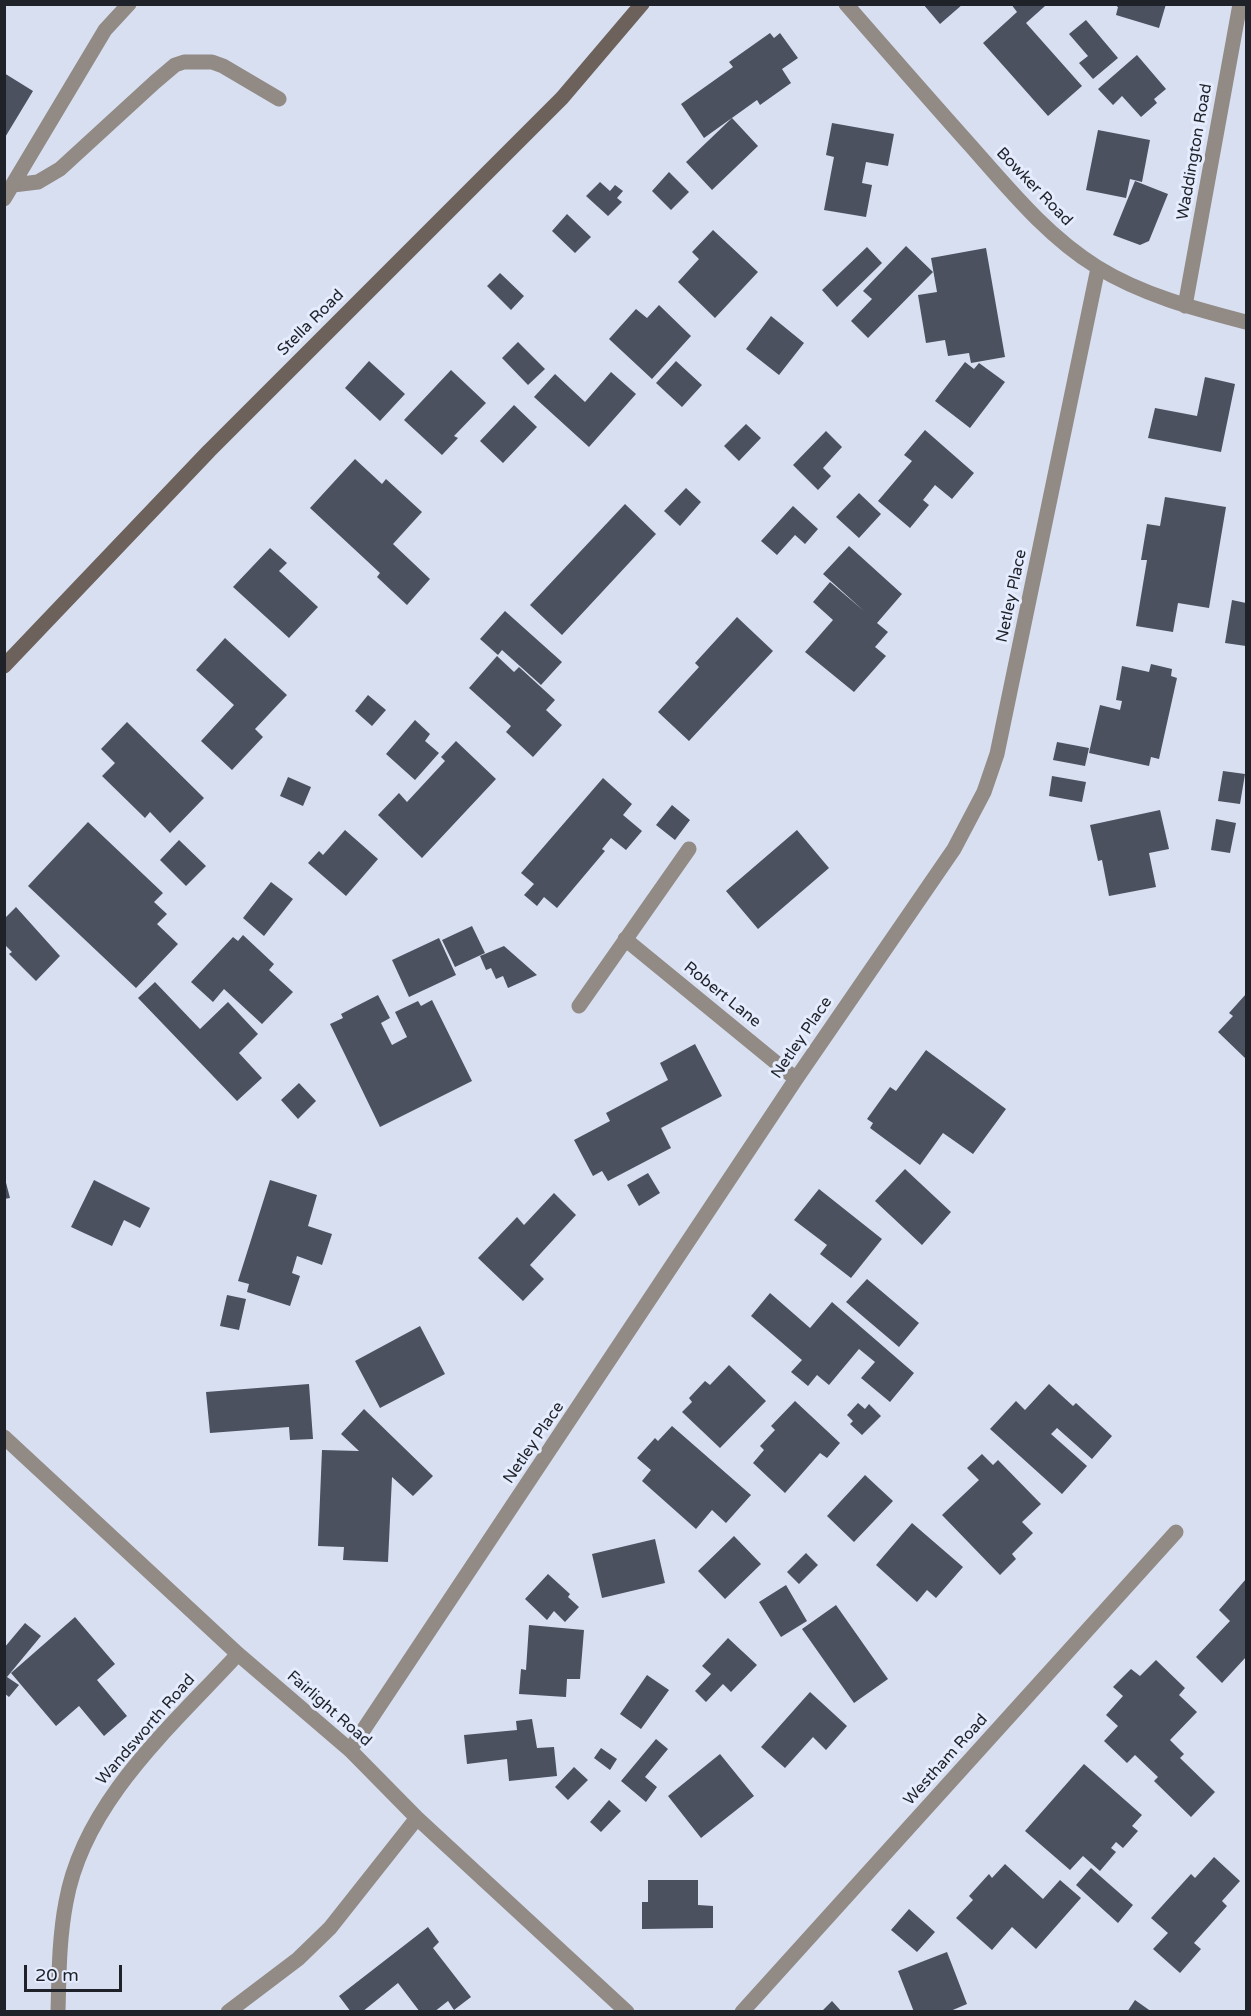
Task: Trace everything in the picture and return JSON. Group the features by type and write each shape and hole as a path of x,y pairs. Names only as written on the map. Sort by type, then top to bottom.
{"main road":[{"name":"Stella Road","path":"4,666 217,443 555,106 642,4"}],"street":[{"path":"4,199 105,30 129,4"},
{"name":"Bowker Road","path":"846,4 1028,211 1065,244 1098,268 1185,306 1246,322"},
{"name":"Waddington Road","path":"1185,306 1240,4"},
{"path":"13,185 38,182 54,174 155,82 175,65 184,62 212,62 223,66 279,99"},
{"name":"Netley Place","path":"350,1750 796,1079 954,849 984,792 999,743 1098,268"},
{"path":"579,1006 689,849"},
{"name":"Robert Lane","path":"625,939 796,1079"},
{"name":"Fairlight Road","path":"4,1437 238,1654 350,1750 417,1818 627,2012"},
{"name":"Westham Road","path":"742,2012 1176,1532"},
{"name":"Wandsworth Road","path":"58,2012 66,1902 83,1849 100,1814 118,1786 238,1654"},
{"path":"228,2012 298,1959 330,1928 417,1818"}],"building":[{"path":"923,4 963,4 940,24"},
{"path":"1011,4 1045,6 1026,23 1082,86 1048,116 983,43 1017,12"},
{"path":"1113,4 1166,4 1159,28 1116,15 1118,7"},
{"path":"1086,20 1118,58 1093,79 1079,63 1088,56 1069,34"},
{"path":"770,33 774,38 780,33 798,58 782,69 791,83 760,105 757,100 704,138 681,104 733,67 729,62"},
{"path":"1137,55 1166,89 1154,99 1157,103 1141,117 1122,96 1113,105 1098,89"},
{"path":"4,73 33,91 4,139"},
{"path":"732,118 758,146 712,190 686,162"},
{"path":"832,123 894,134 888,166 866,162 862,183 872,185 866,217 824,210 834,157 826,155"},
{"path":"1098,130 1150,140 1142,182 1130,179 1126,198 1086,190"},
{"path":"669,172 689,192 671,210 652,191"},
{"path":"1135,181 1168,194 1149,241 1140,245 1113,235"},
{"path":"600,182 610,191 615,185 623,191 617,198 622,202 608,216 586,196"},
{"path":"567,214 591,237 575,253 552,231"},
{"path":"713,230 758,272 715,318 678,282 699,259 692,252"},
{"path":"906,246 933,272 868,338 851,321 872,299 863,291"},
{"path":"867,247 882,263 837,307 822,290"},
{"path":"986,248 1005,357 971,363 969,353 948,356 945,340 926,343 918,295 937,292 931,258"},
{"path":"500,273 524,296 511,310 487,286"},
{"path":"659,305 691,336 652,379 609,339 636,309 647,318"},
{"path":"771,316 804,343 779,375 746,349"},
{"path":"518,342 545,369 528,385 502,358"},
{"path":"369,361 405,394 380,421 345,388"},
{"path":"676,361 702,385 682,407 656,383"},
{"path":"965,362 974,369 979,363 1005,382 970,428 935,401"},
{"path":"451,370 486,403 454,436 458,438 442,455 404,420"},
{"path":"611,372 636,394 589,447 534,397 555,374 585,402"},
{"path":"1205,377 1235,384 1221,452 1148,438 1155,408 1197,416"},
{"path":"514,405 537,427 503,463 480,441"},
{"path":"746,424 761,438 739,461 724,446"},
{"path":"925,430 974,473 952,499 935,485 923,500 929,505 910,528 878,501 912,461 904,455"},
{"path":"826,431 842,447 823,468 831,476 818,490 793,465"},
{"path":"355,459 382,484 386,479 422,512 393,544 430,579 407,605 377,577 380,573 310,508"},
{"path":"686,488 701,502 680,526 664,511"},
{"path":"859,493 881,514 859,538 836,517"},
{"path":"1165,497 1226,507 1209,608 1178,603 1173,632 1136,626 1147,560 1141,560 1147,524 1160,526"},
{"path":"625,504 656,534 562,635 530,605"},
{"path":"793,506 818,529 805,544 795,535 777,555 761,541"},
{"path":"849,546 902,594 877,623 888,632 875,647 886,656 854,692 805,652 833,620 813,602 830,582 864,611 823,574"},
{"path":"270,548 287,563 279,571 318,607 289,638 233,587"},
{"path":"1232,600 1246,603 1246,646 1225,643"},
{"path":"505,611 562,662 541,685 502,650 498,655 480,639"},
{"path":"737,617 773,651 689,741 658,712 699,667 695,663"},
{"path":"225,638 287,695 255,729 263,737 232,770 201,741 234,705 196,670"},
{"path":"497,656 514,672 519,667 555,700 546,710 562,725 533,757 506,732 511,726 469,688"},
{"path":"1151,664 1172,669 1171,676 1177,678 1159,759 1151,757 1149,766 1089,753 1100,705 1120,710 1122,701 1116,700 1122,666 1149,672"},
{"path":"368,695 386,710 372,726 355,711"},
{"path":"415,720 430,734 425,741 439,753 415,780 386,754"},
{"path":"127,722 204,798 170,833 150,812 145,818 102,776 115,763 101,749"},
{"path":"456,741 496,779 422,858 378,815 399,793 407,802 445,761 441,757"},
{"path":"1057,742 1089,748 1085,766 1053,760"},
{"path":"1223,771 1245,774 1240,804 1218,801"},
{"path":"1052,776 1086,782 1082,802 1049,796"},
{"path":"288,777 311,787 303,806 280,796"},
{"path":"603,778 632,804 623,815 642,831 626,850 611,838 602,849 605,851 557,908 544,897 537,906 524,895 534,884 521,873"},
{"path":"672,805 690,820 675,840 656,825"},
{"path":"1160,810 1169,849 1149,853 1156,887 1109,896 1102,860 1098,861 1090,825"},
{"path":"1216,819 1236,823 1230,853 1211,850"},
{"path":"88,822 163,893 154,902 167,914 157,924 178,944 136,988 28,886"},
{"path":"345,830 378,859 346,896 308,863 319,851 323,855"},
{"path":"797,830 829,868 758,929 726,891"},
{"path":"179,840 206,866 186,886 160,860"},
{"path":"271,882 293,899 264,936 243,918"},
{"path":"16,907 60,956 36,981 9,954 12,952 4,944 4,919"},
{"path":"472,926 485,953 455,967 442,940"},
{"path":"243,935 274,964 269,970 293,992 262,1024 224,989 213,1002 191,982 233,937 238,941"},
{"path":"439,938 456,975 409,997 392,960"},
{"path":"504,946 537,975 508,988 503,976 496,979 491,968 486,970 480,956"},
{"path":"155,982 200,1029 228,1002 258,1034 239,1053 262,1078 237,1101 138,998"},
{"path":"1246,994 1245,1058 1218,1032 1233,1016 1229,1013"},
{"path":"378,995 390,1018 381,1023 392,1045 407,1037 395,1012 418,1001 421,1006 432,1000 472,1081 380,1127 330,1024 343,1018 341,1014"},
{"path":"695,1044 722,1096 661,1128 671,1148 608,1181 602,1171 593,1176 574,1140 610,1121 606,1113 668,1080 660,1063"},
{"path":"926,1050 1006,1109 973,1154 943,1133 920,1165 870,1128 873,1123 867,1119 890,1087 896,1091"},
{"path":"299,1083 316,1101 298,1119 281,1100"},
{"path":"905,1169 951,1212 922,1245 875,1201"},
{"path":"648,1173 660,1193 639,1206 627,1185"},
{"path":"4,1175 10,1198 4,1199"},
{"path":"94,1180 150,1208 140,1228 124,1220 112,1246 71,1227"},
{"path":"270,1180 317,1195 308,1226 332,1234 322,1265 297,1256 292,1273 300,1276 290,1306 247,1292 249,1284 238,1281"},
{"path":"819,1189 882,1239 851,1278 820,1254 827,1245 794,1220"},
{"path":"554,1193 576,1215 530,1265 544,1279 523,1301 478,1258 517,1217 524,1225"},
{"path":"867,1279 919,1323 899,1347 846,1302"},
{"path":"770,1293 810,1328 832,1302 914,1373 890,1402 861,1378 875,1362 859,1349 829,1385 817,1375 808,1386 791,1372 802,1360 751,1316"},
{"path":"227,1295 246,1299 239,1330 220,1326"},
{"path":"420,1326 445,1374 380,1408 355,1361"},
{"path":"729,1365 766,1401 720,1448 682,1412 692,1402 689,1398 705,1381 710,1385"},
{"path":"309,1384 313,1439 290,1440 289,1427 210,1433 206,1392"},
{"path":"1049,1384 1073,1406 1076,1403 1112,1436 1092,1459 1057,1428 1051,1434 1087,1466 1062,1494 990,1429 1016,1401 1025,1410"},
{"path":"795,1401 840,1443 827,1458 820,1453 785,1493 753,1463 764,1450 760,1446 775,1430 771,1426"},
{"path":"858,1403 865,1409 869,1404 881,1416 862,1435 850,1424 853,1421 847,1415"},
{"path":"364,1409 433,1476 413,1496 392,1477 388,1562 343,1560 344,1547 318,1546 322,1450 359,1451 341,1434"},
{"path":"672,1426 751,1495 726,1523 712,1510 696,1529 642,1481 651,1470 637,1458 655,1438 658,1441"},
{"path":"982,1454 993,1465 998,1460 1041,1504 1022,1522 1033,1533 1012,1554 1016,1559 1000,1575 942,1515 979,1480 967,1468"},
{"path":"865,1475 893,1501 854,1542 827,1516"},
{"path":"912,1523 963,1567 936,1598 927,1590 917,1602 876,1565"},
{"path":"734,1536 761,1564 725,1599 698,1571"},
{"path":"655,1539 665,1583 602,1598 592,1554"},
{"path":"806,1553 818,1565 799,1584 787,1572"},
{"path":"548,1574 570,1594 568,1597 579,1607 565,1622 554,1611 547,1620 525,1599"},
{"path":"1246,1579 1246,1657 1222,1683 1196,1657 1230,1621 1219,1610"},
{"path":"786,1585 807,1621 781,1637 759,1602"},
{"path":"836,1605 888,1679 854,1703 802,1629"},
{"path":"75,1617 115,1664 97,1680 127,1716 104,1736 79,1706 56,1726 11,1673"},
{"path":"25,1623 41,1636 7,1677 19,1685 9,1697 4,1693 4,1648"},
{"path":"529,1625 584,1630 580,1679 567,1679 566,1697 519,1694 521,1669 526,1670"},
{"path":"728,1638 757,1665 731,1692 723,1684 706,1702 695,1691 711,1674 702,1666"},
{"path":"1156,1660 1185,1688 1179,1695 1197,1712 1170,1740 1184,1754 1180,1758 1215,1792 1191,1817 1154,1781 1158,1777 1135,1755 1127,1763 1104,1741 1118,1726 1106,1715 1123,1696 1113,1687 1131,1669 1140,1676"},
{"path":"647,1675 669,1690 641,1729 620,1714"},
{"path":"810,1692 847,1726 826,1750 813,1737 785,1768 761,1747"},
{"path":"532,1719 537,1748 554,1747 557,1776 509,1781 507,1759 467,1764 464,1735 517,1730 516,1721"},
{"path":"656,1739 668,1749 645,1777 657,1787 646,1802 621,1781"},
{"path":"601,1748 617,1759 610,1770 594,1758"},
{"path":"720,1754 754,1796 701,1838 668,1796"},
{"path":"1084,1764 1142,1815 1132,1826 1138,1831 1123,1848 1116,1842 1111,1848 1116,1852 1100,1871 1083,1856 1070,1870 1025,1831"},
{"path":"574,1767 588,1780 568,1800 555,1787"},
{"path":"609,1800 621,1811 601,1832 590,1822"},
{"path":"1214,1857 1240,1881 1222,1901 1227,1906 1194,1943 1201,1949 1180,1973 1153,1949 1168,1933 1151,1918 1191,1874 1195,1878"},
{"path":"1005,1864 1043,1899 1060,1880 1081,1898 1036,1949 1012,1927 992,1950 956,1918 973,1900 969,1896 989,1874 992,1878"},
{"path":"1091,1868 1133,1905 1118,1923 1076,1885"},
{"path":"648,1880 698,1880 698,1905 713,1906 713,1928 642,1929 642,1902 648,1902"},
{"path":"909,1909 935,1932 917,1952 891,1930"},
{"path":"428,1927 439,1942 433,1948 471,1997 454,2010 448,2001 434,2012 420,2012 398,1983 362,2012 351,2012 339,1996"},
{"path":"947,1952 967,2004 948,2012 914,2012 898,1971"},
{"path":"1135,2000 1152,2012 1127,2012"},
{"path":"832,2001 842,2012 821,2012"}]}
